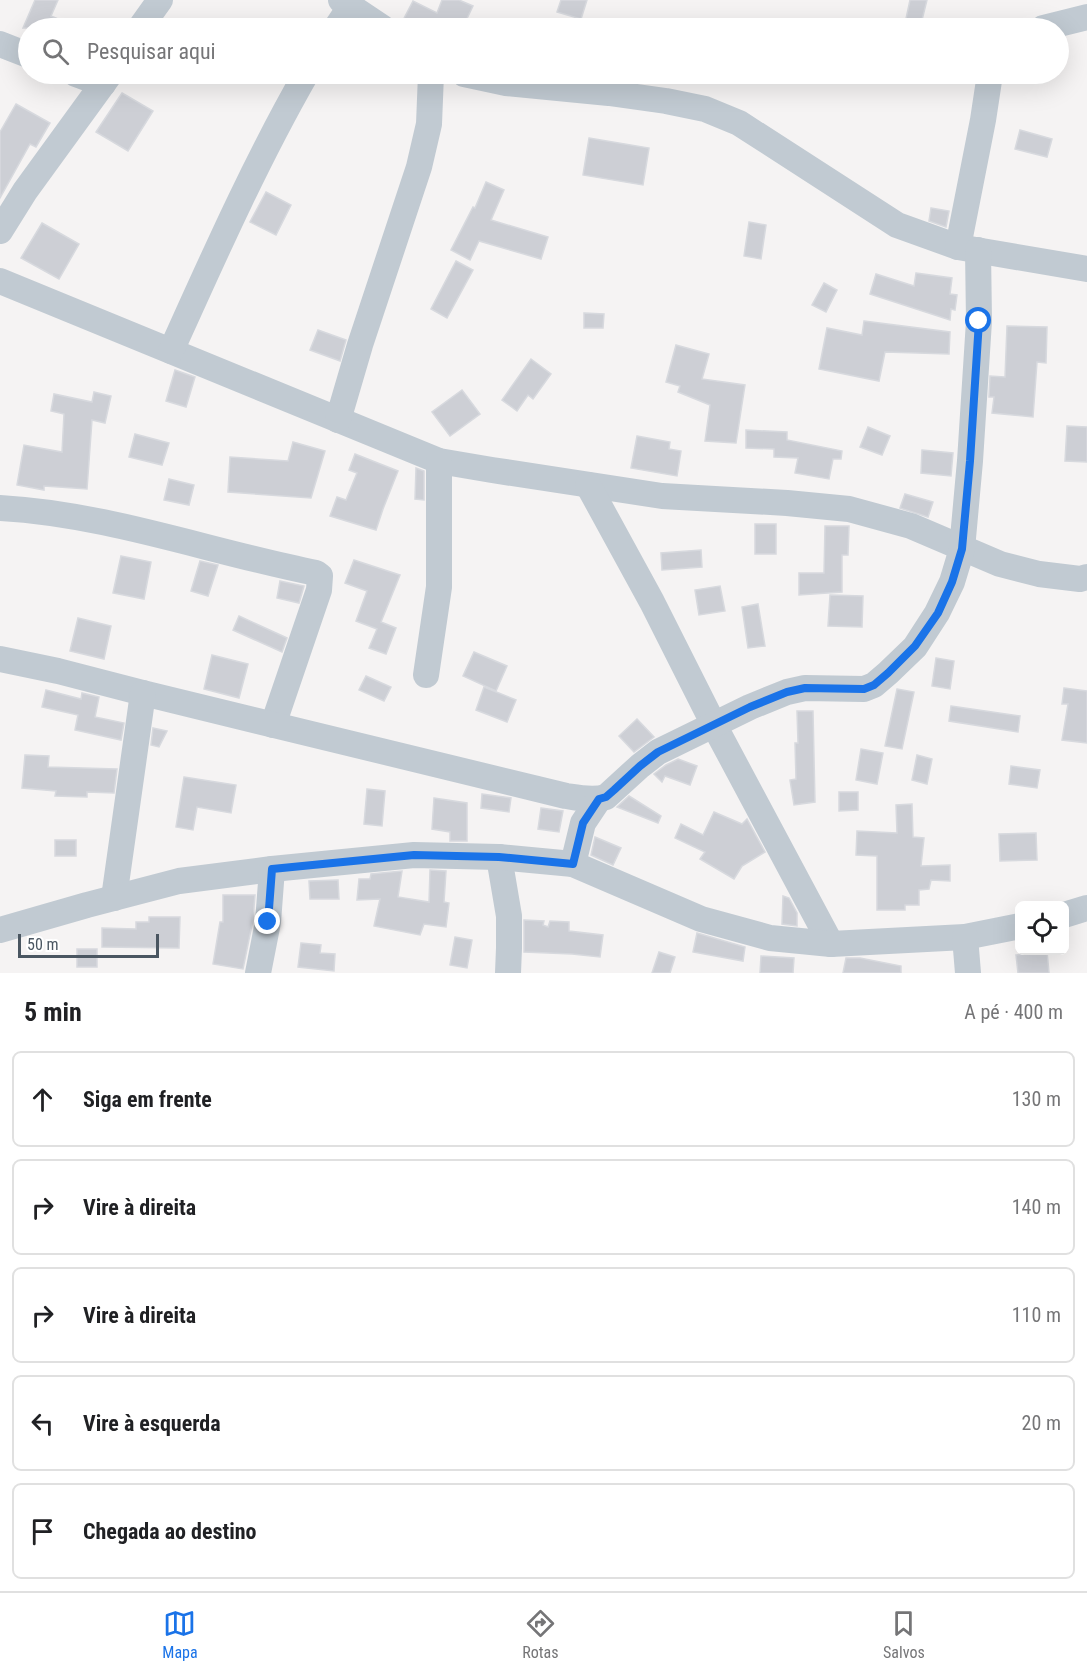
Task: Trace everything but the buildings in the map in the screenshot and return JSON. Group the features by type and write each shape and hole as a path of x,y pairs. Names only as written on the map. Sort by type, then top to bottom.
{"street":[{"path":"148,18 160,0"},
{"path":"340,18 346,4 368,18"},
{"path":"1069,22 1087,17"},
{"path":"0,44 18,51"},
{"path":"0,231 25,191 103,84"},
{"path":"171,351 257,166 300,84"},
{"path":"338,420 360,345 419,167 429,124 431,84"},
{"path":"518,84 609,93 705,109 739,123 897,225 968,249 1087,269"},
{"path":"0,659 58,671 566,796 599,799 606,797 658,752 750,707 787,692 805,688 864,689 874,685 915,646 938,613 952,582 962,549 979,321 968,249 988,84"},
{"path":"0,281 438,461 662,496 849,509 911,526 1000,564 1039,574 1087,578"},
{"path":"426,675 438,587 438,461"},
{"path":"588,485 652,602 714,725 831,944"},
{"path":"0,508 92,519 320,576 319,590 273,725"},
{"path":"114,898 142,693"},
{"path":"566,796 583,823"},
{"path":"573,864 583,823 599,799"},
{"path":"0,930 179,881 414,855 499,857 573,864 701,919 770,938 831,944 965,937 1015,927"},
{"path":"499,857 509,916 508,973"},
{"path":"258,973 268,922 272,869"},
{"path":"1069,914 1087,908"},
{"path":"965,937 968,973"}],"route":[{"path":"268,922 272,869 414,855 499,857 573,864 583,823 599,799 606,797 658,752 750,707 787,692 822,687 864,689 874,685 915,646 938,613 952,582 962,549 979,321"}]}
